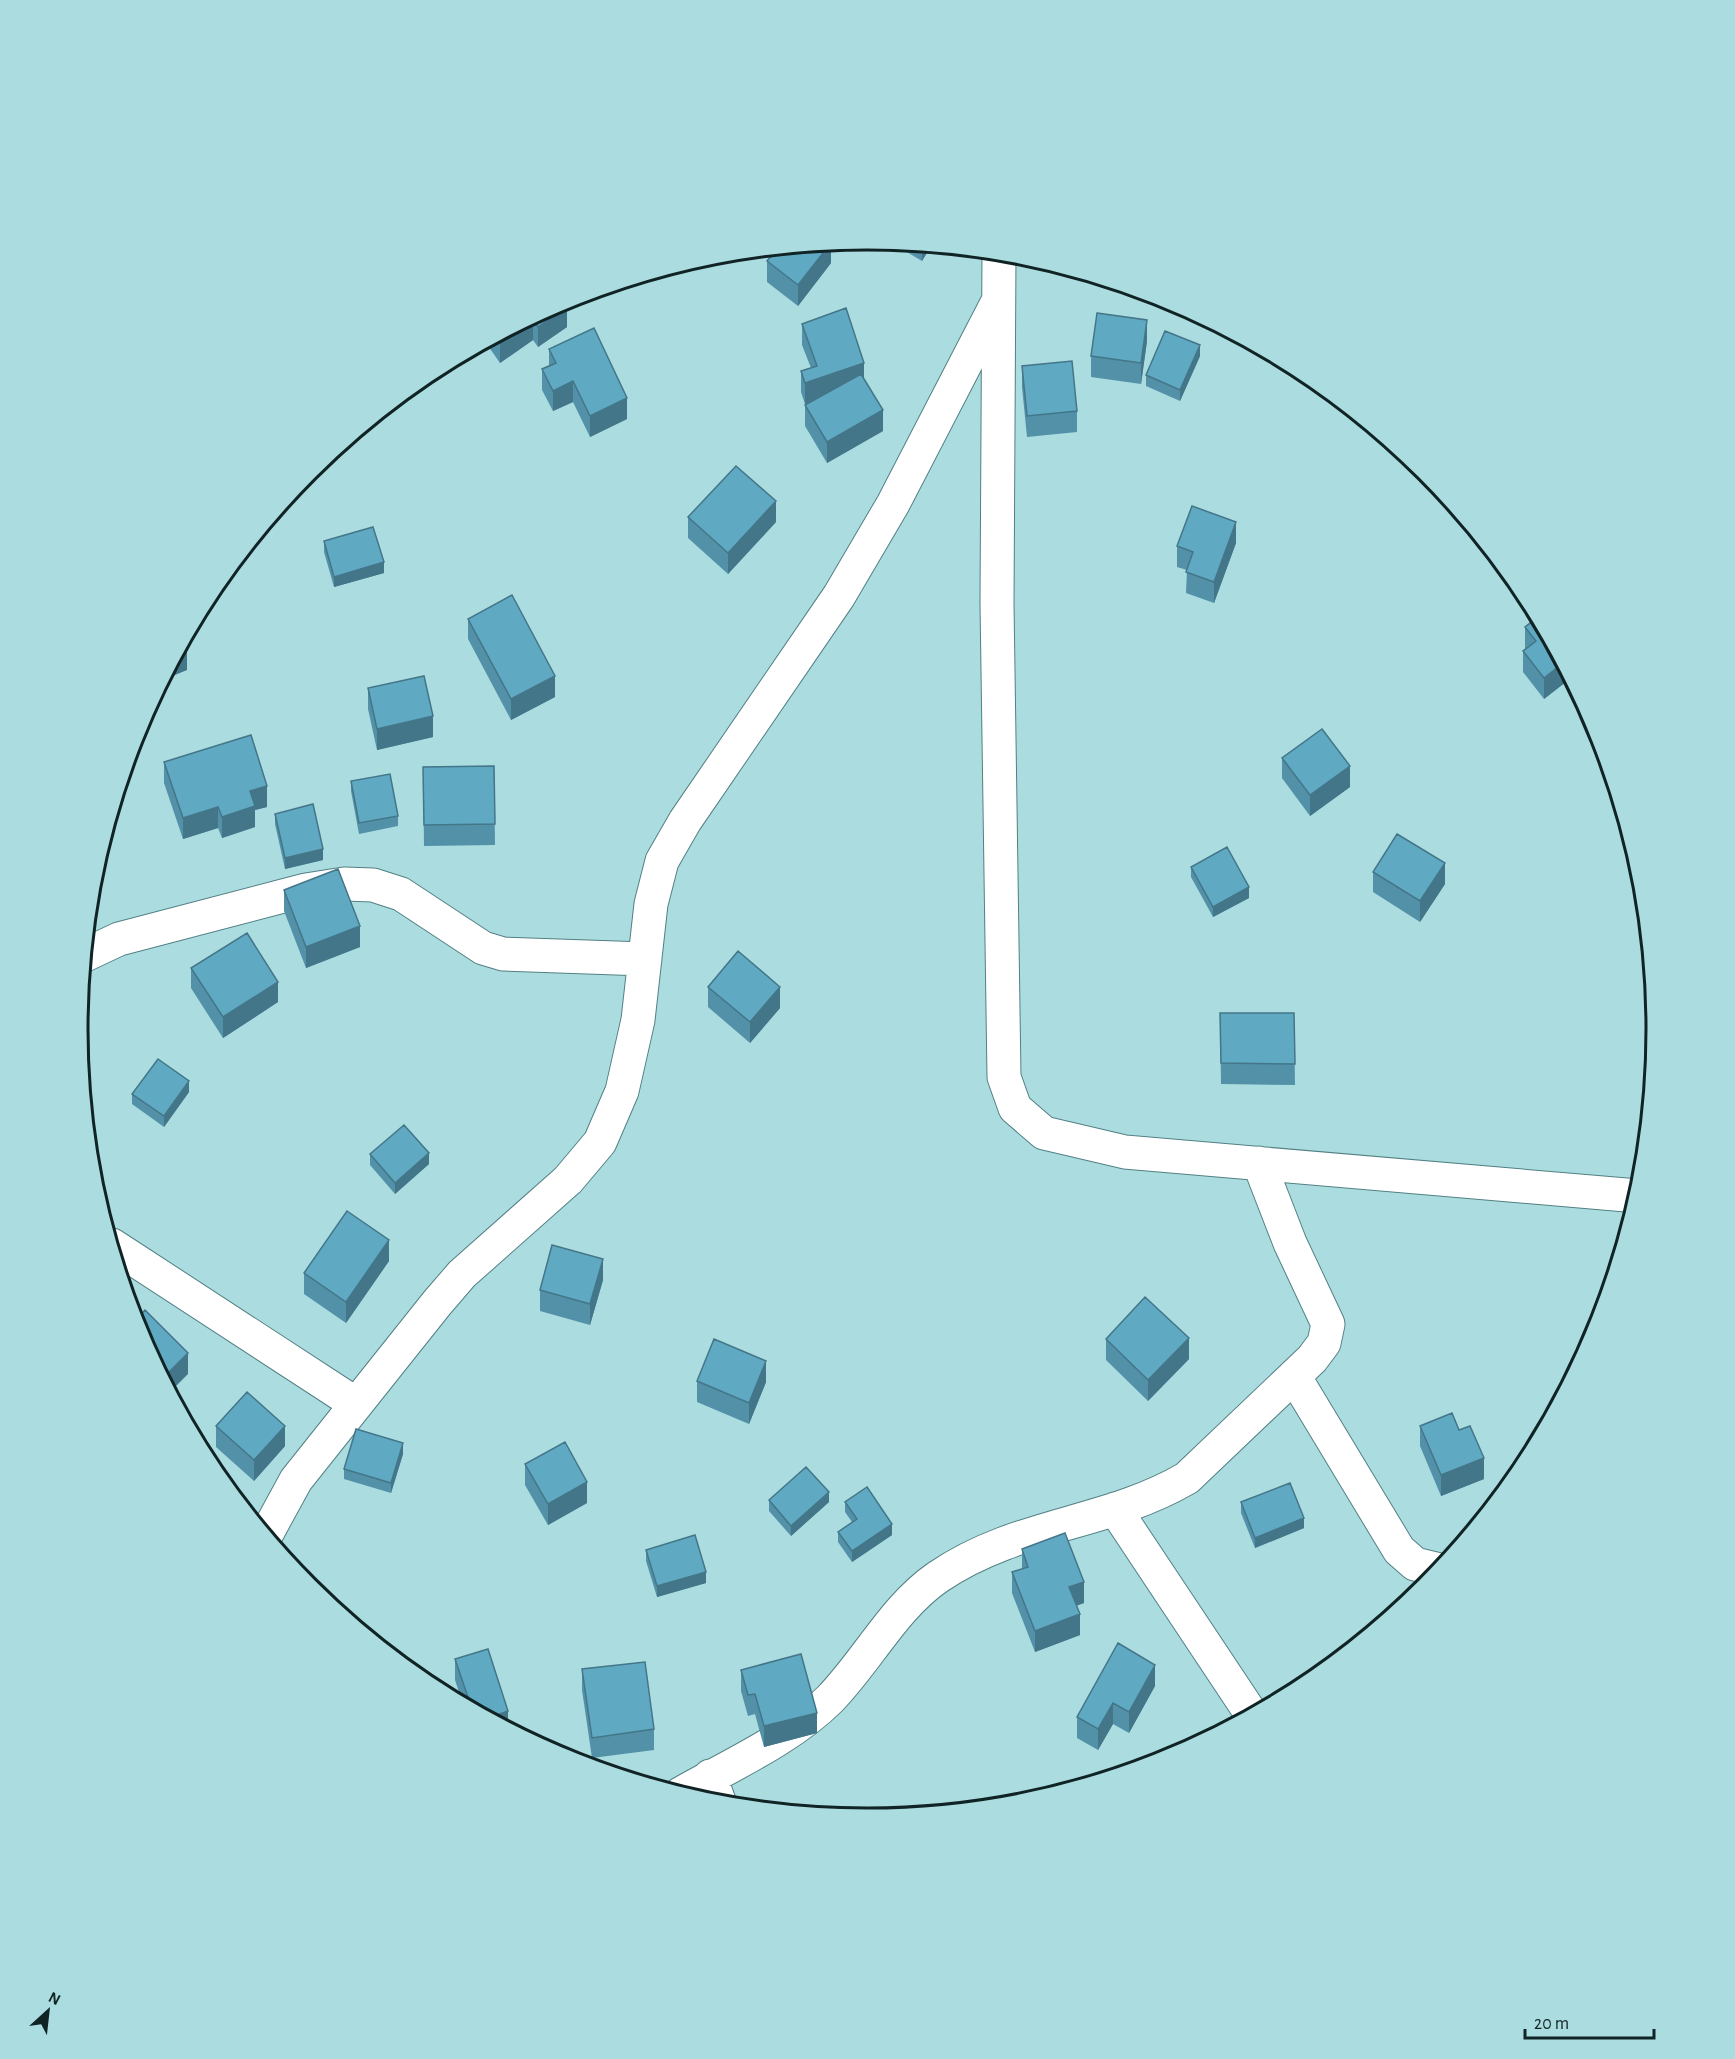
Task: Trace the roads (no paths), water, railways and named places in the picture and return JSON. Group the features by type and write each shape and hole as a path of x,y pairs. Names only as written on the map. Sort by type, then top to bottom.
{"street":[{"path":"999,262 997,603 1004,1077 1015,1108 1044,1133 1125,1152 1629,1195"},
{"path":"270,1528 296,1480 462,1274 568,1180 600,1142 622,1091 638,1020 651,904 662,861 685,821 839,596 893,504 1000,298"},
{"path":"93,951 119,939 306,890 344,884 373,885 401,894 483,948 503,954 645,959"},
{"path":"715,1790 828,1700 873,1649 904,1605 937,1578 972,1556 1026,1533 1115,1509 1162,1493 1186,1478 1294,1376 1324,1343 1328,1323 1290,1243 1259,1163"},
{"path":"121,1251 356,1404"},
{"path":"1294,1376 1399,1550 1415,1564 1430,1568"},
{"path":"1115,1509 1248,1709"}]}
